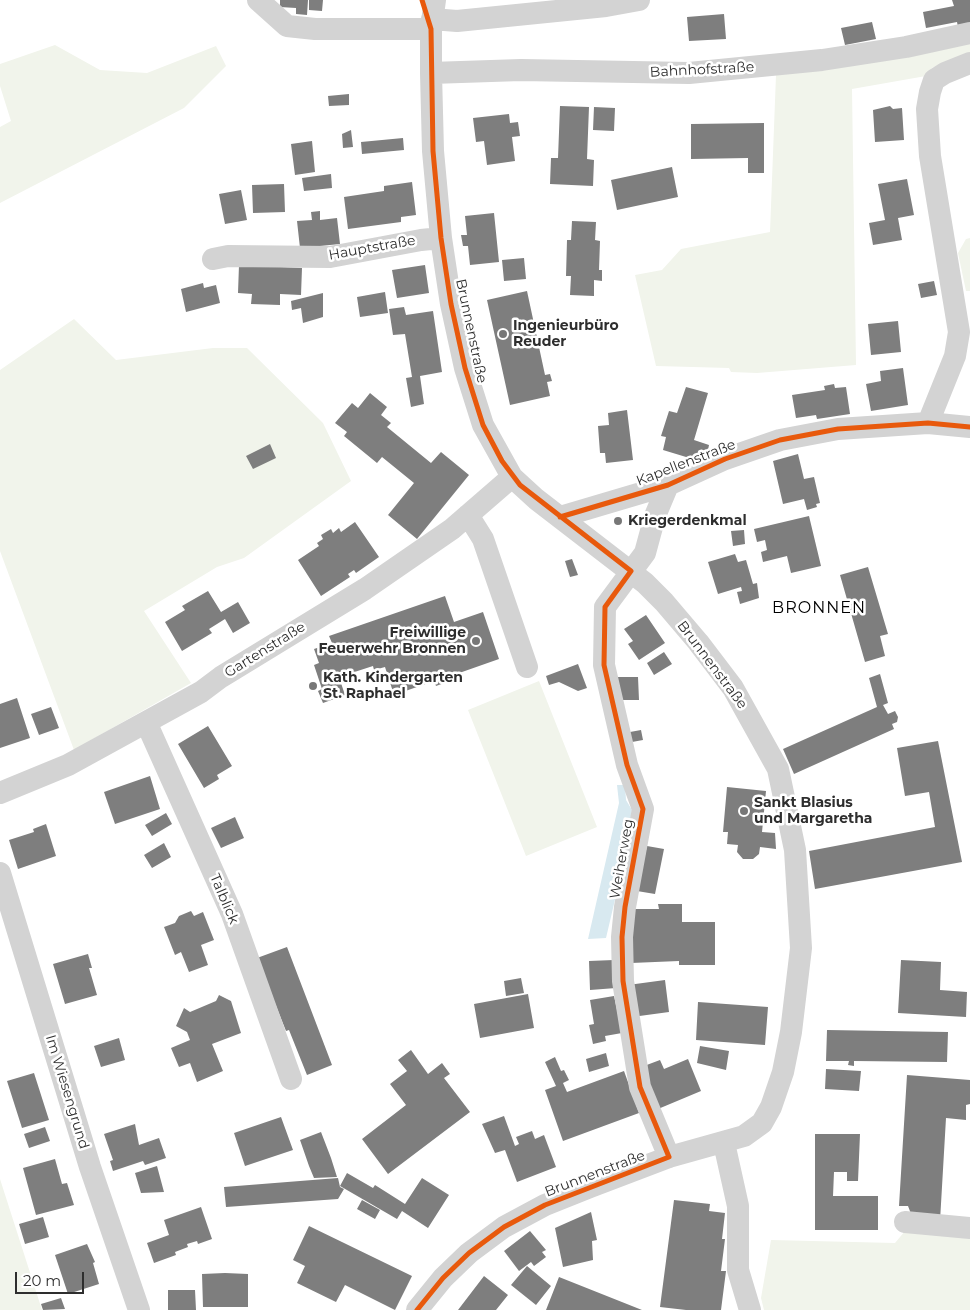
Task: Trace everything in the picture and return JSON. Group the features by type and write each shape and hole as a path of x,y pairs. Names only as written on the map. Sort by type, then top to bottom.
{"street":[{"path":"258,0 286,26 315,29 433,16 457,21 606,6 639,0"},
{"name":"Brunnenstraße","path":"416,1310 443,1278 469,1253 504,1227 545,1205 670,1158 744,1136 762,1123 771,1107 783,1072 791,1032 801,948 799,896 792,832 778,769 733,688 664,602 631,571 560,518 512,477 483,425 465,368 451,304 441,238 433,151 431,74 433,16"},
{"name":"Bahnhofstraße","path":"431,74 521,70 689,73 822,60 906,47 970,34"},
{"path":"928,423 956,356 959,332 930,156 927,109 934,80 945,73 970,63"},
{"name":"Hauptstraße","path":"213,259 228,256 330,257 441,238"},
{"name":"Kapellenstraße","path":"560,518 668,485 725,459 780,440 838,429 928,423 970,427"},
{"name":"Gartenstraße","path":"0,793 68,765 201,692 221,677 364,589 452,528 512,477"},
{"name":"Kapellenstraße","path":"631,571 645,553 655,516 668,485"},
{"path":"468,515 483,538 527,667"},
{"name":"Weiherweg","path":"631,571 604,607 604,665 627,765 643,809 625,907 622,937 623,981 640,1086 670,1158"},
{"name":"Talblick","path":"146,722 232,914 291,1079"},
{"name":"Im Wiesengrund","path":"0,873 90,1168 139,1310"},
{"path":"724,1143 738,1206 738,1270 750,1310"},
{"path":"905,1222 970,1228"}],"shaded area":[{"path":"970,42 970,53 932,68 926,76 852,89 856,365 757,373 731,372 729,368 656,366 635,275 662,270 681,249 770,232 776,75"},
{"path":"55,45 100,70 147,73 216,46 226,66 184,108 0,203 0,127 11,121 0,86 0,64"},
{"path":"970,238 970,291 966,291 958,253 966,239"},
{"path":"74,319 116,360 213,348 247,348 323,423 351,481 244,558 217,567 144,611 191,683 74,750 0,551 0,370"},
{"path":"539,681 597,827 526,856 468,710"},
{"path":"617,785 625,785 626,800 632,810 621,874 606,938 588,939 619,803"},
{"path":"0,1179 42,1310 0,1310"},
{"path":"905,1231 970,1237 970,1310 764,1310 761,1298 771,1240 895,1243"}],"building":[{"path":"280,0 308,0 307,15 296,14 296,8 280,7"},
{"path":"309,0 323,0 322,11 309,10"},
{"path":"952,0 970,0 970,25 958,27 957,22 926,28 923,12 954,6"},
{"path":"724,14 726,39 689,41 687,17"},
{"path":"872,22 876,39 845,45 841,28"},
{"path":"349,94 349,105 329,106 328,96"},
{"path":"560,106 589,107 587,159 594,160 593,186 550,184 551,158 558,158"},
{"path":"890,106 893,109 902,108 904,140 875,142 873,110"},
{"path":"594,107 615,108 614,131 593,130"},
{"path":"509,114 510,123 518,122 520,136 512,137 515,161 487,165 484,141 476,142 473,118"},
{"path":"764,123 764,173 748,173 748,158 691,159 691,124"},
{"path":"351,130 353,147 343,148 342,134"},
{"path":"403,138 404,150 362,154 361,142"},
{"path":"312,141 315,172 295,175 291,144"},
{"path":"672,167 678,197 617,210 611,180"},
{"path":"331,174 332,188 304,191 302,178"},
{"path":"907,179 914,215 898,218 902,240 873,245 869,223 885,220 878,184"},
{"path":"412,182 416,215 401,217 401,222 348,229 344,197 384,191 384,186"},
{"path":"284,184 285,212 253,213 252,185"},
{"path":"241,190 247,220 225,224 219,194"},
{"path":"320,211 320,220 337,218 340,244 300,248 297,221 312,220 311,212"},
{"path":"494,213 499,262 470,265 468,246 463,246 461,235 467,235 465,216"},
{"path":"572,221 596,222 595,240 600,241 599,270 602,270 602,281 594,280 594,296 570,295 571,276 566,276 567,240 571,240"},
{"path":"524,258 526,279 504,281 502,260"},
{"path":"239,265 302,268 301,295 280,294 280,305 251,304 252,294 238,293"},
{"path":"425,265 429,293 397,298 392,270"},
{"path":"934,281 937,295 921,298 918,284"},
{"path":"203,283 204,288 216,285 220,303 186,312 181,289"},
{"path":"527,291 545,375 550,374 552,381 547,382 550,396 510,405 487,300"},
{"path":"385,292 388,313 360,317 357,297"},
{"path":"323,293 323,317 303,323 301,308 292,310 291,301"},
{"path":"404,307 406,315 433,311 442,372 420,376 424,404 411,407 406,378 412,377 405,334 393,335 389,309"},
{"path":"898,321 901,352 871,355 868,324"},
{"path":"903,368 908,405 871,411 866,384 881,381 880,371"},
{"path":"834,384 835,388 846,387 850,414 817,419 816,415 796,418 792,395 825,390 824,386"},
{"path":"686,387 708,393 694,440 709,445 707,455 696,460 663,450 666,437 661,436 669,411 677,413"},
{"path":"370,393 387,407 381,415 391,423 387,427 431,463 441,452 469,475 417,539 388,515 414,483 382,457 377,463 344,436 347,432 335,423 352,403 358,408"},
{"path":"627,410 633,460 606,463 605,453 600,453 598,426 609,425 608,413"},
{"path":"270,444 276,458 253,469 246,456"},
{"path":"798,454 804,479 814,477 820,503 816,504 817,507 807,510 804,499 783,504 773,461"},
{"path":"809,516 821,566 791,573 787,556 763,562 761,552 767,550 765,540 757,542 754,529"},
{"path":"355,522 379,557 356,573 354,570 348,574 350,577 321,596 298,560 319,546 317,543 323,539 321,535 331,529 333,533 339,528 341,532"},
{"path":"744,530 745,544 733,546 731,531"},
{"path":"735,554 738,562 746,560 753,584 757,583 759,598 740,604 737,592 742,591 741,587 718,594 708,562"},
{"path":"572,559 578,575 570,577 565,561"},
{"path":"868,567 888,634 880,636 885,656 865,662 840,575"},
{"path":"208,591 221,612 238,602 250,623 233,633 225,619 209,629 212,633 182,651 165,622 185,610 182,606"},
{"path":"445,596 454,622 483,612 499,659 445,678 447,682 436,686 434,681 394,695 385,667 374,670 373,666 339,677 345,695 323,703 318,691 322,689 314,665 319,663 314,649 332,643 329,636"},
{"path":"646,615 665,643 639,660 628,644 633,641 624,629"},
{"path":"664,652 672,664 654,675 647,663"},
{"path":"578,664 587,688 578,691 559,682 549,685 546,676"},
{"path":"880,674 888,703 883,705 888,714 895,711 898,717 897,722 892,724 894,729 794,774 783,749 877,707 869,678"},
{"path":"616,677 638,677 639,700 616,700"},
{"path":"17,698 30,738 0,748 0,704"},
{"path":"51,707 59,728 39,735 31,714"},
{"path":"208,726 232,766 217,775 219,779 204,788 178,744"},
{"path":"641,730 643,740 632,742 630,732"},
{"path":"938,741 962,862 815,889 809,851 935,827 929,792 905,796 897,748"},
{"path":"150,776 160,809 115,824 104,792"},
{"name":"Sankt Blasius und Margaretha","path":"727,787 766,791 762,832 775,833 776,849 760,847 759,854 753,859 743,859 737,852 738,845 727,844 728,832 723,832"},
{"path":"166,813 172,824 152,836 145,825"},
{"path":"235,817 244,838 221,848 211,828"},
{"path":"46,824 56,856 18,869 9,840 34,832 33,829"},
{"path":"164,843 171,857 152,868 144,855"},
{"path":"647,846 664,849 655,894 637,891"},
{"path":"658,904 682,904 682,922 715,922 715,965 679,965 679,961 631,963 633,909 659,909"},
{"path":"191,911 194,916 203,912 214,940 201,945 208,965 189,972 181,952 175,955 164,927 175,923 179,916"},
{"path":"287,947 332,1065 307,1075 289,1030 286,1031 257,958"},
{"path":"88,954 92,968 89,968 97,995 65,1004 53,964"},
{"path":"614,960 616,988 590,990 589,961"},
{"path":"901,960 941,962 940,990 967,992 966,1017 898,1013"},
{"path":"521,978 524,993 506,996 504,981"},
{"path":"665,980 669,1012 632,1017 628,985"},
{"path":"528,994 534,1028 480,1038 474,1004"},
{"path":"219,995 231,1001 241,1033 212,1044 223,1071 197,1082 190,1063 179,1067 171,1048 190,1040 187,1032 176,1026 184,1008 190,1012 216,1001"},
{"path":"614,996 622,1033 605,1036 606,1041 593,1044 589,1025 594,1024 590,1000"},
{"path":"698,1002 768,1007 765,1045 696,1040"},
{"path":"827,1030 948,1032 947,1062 854,1061 854,1066 848,1065 849,1061 826,1061"},
{"path":"119,1038 125,1060 101,1067 94,1046"},
{"path":"700,1046 729,1051 726,1070 697,1063"},
{"path":"411,1050 428,1074 442,1063 450,1074 444,1078 470,1112 388,1174 362,1139 406,1105 390,1084 407,1071 398,1060"},
{"path":"606,1053 609,1066 589,1072 586,1059"},
{"path":"555,1057 561,1071 564,1070 569,1080 563,1083 567,1092 624,1071 639,1113 563,1141 545,1090 556,1086 545,1062"},
{"path":"688,1059 701,1091 658,1109 647,1081 644,1066 660,1060 664,1069"},
{"path":"826,1069 861,1071 859,1091 825,1089"},
{"path":"34,1073 49,1120 22,1128 7,1081"},
{"path":"907,1075 970,1080 970,1104 966,1105 966,1120 946,1118 940,1221 913,1219 908,1206 899,1206"},
{"path":"504,1116 515,1146 519,1144 516,1137 532,1131 535,1139 544,1135 556,1167 517,1182 505,1150 495,1153 482,1124"},
{"path":"281,1117 293,1150 245,1166 234,1133"},
{"path":"135,1124 139,1145 159,1138 166,1158 145,1165 143,1161 113,1171 110,1161 113,1160 104,1134"},
{"path":"45,1127 50,1141 29,1148 24,1134"},
{"path":"321,1132 337,1177 314,1178 309,1166 300,1140"},
{"path":"815,1134 860,1134 858,1181 847,1181 847,1172 834,1172 833,1196 878,1196 878,1230 815,1230"},
{"path":"55,1159 62,1184 67,1183 74,1205 36,1215 23,1168"},
{"path":"157,1166 164,1192 141,1193 135,1173"},
{"path":"347,1173 373,1188 375,1185 405,1204 422,1178 449,1195 428,1228 402,1211 397,1219 340,1186"},
{"path":"338,1178 340,1187 344,1189 338,1199 226,1207 224,1187"},
{"path":"362,1200 380,1210 375,1219 357,1209"},
{"path":"674,1200 710,1204 709,1211 725,1213 722,1239 725,1239 721,1271 726,1271 721,1310 686,1310 660,1307"},
{"path":"201,1207 212,1239 198,1244 197,1241 187,1244 188,1247 175,1252 176,1255 154,1263 147,1243 169,1235 164,1220"},
{"path":"591,1212 597,1240 592,1241 593,1260 563,1267 555,1228"},
{"path":"43,1217 49,1237 25,1244 19,1224"},
{"path":"309,1226 412,1276 395,1310 345,1285 336,1302 297,1283 305,1266 293,1260"},
{"path":"530,1231 546,1250 542,1252 546,1257 534,1266 531,1262 519,1271 504,1251"},
{"path":"87,1244 95,1262 93,1263 99,1284 68,1294 55,1255"},
{"path":"527,1266 551,1286 536,1305 511,1285"},
{"path":"202,1274 248,1274 248,1307 203,1307"},
{"path":"484,1276 508,1295 496,1310 458,1310"},
{"path":"559,1277 642,1310 546,1310"},
{"path":"168,1290 195,1290 196,1310 168,1310"},
{"path":"61,1298 65,1309 43,1310 41,1304"}],"cycle path":[{"path":"417,1310 443,1278 469,1253 504,1227 545,1205 669,1157 640,1087 623,981 622,937 625,907 643,809 627,765 604,665 605,607 631,571 520,485 502,461 483,425 465,368 451,304 441,238 433,151 431,29 422,0"},
{"path":"560,517 668,485 725,459 780,440 838,429 928,423 970,427"}],"place":[{"name":"Ingenieurbüro Reuder","path":"503,334"},
{"name":"Kriegerdenkmal","path":"618,521"},
{"name":"Freiwillige Feuerwehr Bronnen","path":"476,641"},
{"name":"Kath. Kindergarten St. Raphael","path":"313,686"},
{"name":"Sankt Blasius und Margaretha","path":"744,811"}],"district":[{"name":"BRONNEN","path":"819,608"}]}
